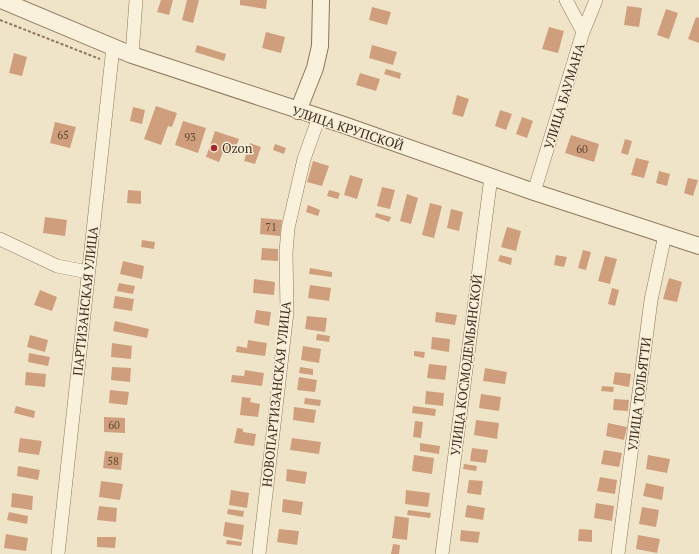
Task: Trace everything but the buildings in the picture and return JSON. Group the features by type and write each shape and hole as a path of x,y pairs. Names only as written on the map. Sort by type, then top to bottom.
{"street":[{"name":"УЛИЦА КРУПСКОЙ","path":"1,0 132,55 319,117 534,192 699,246"},
{"path":"132,55 136,0"},
{"path":"298,111 315,68 320,46 321,0"},
{"path":"566,0 584,32"},
{"name":"УЛИЦА БАУМАНА","path":"534,192 584,32 596,0"},
{"name":"ПАРТИЗАНСКАЯ УЛИЦА","path":"58,554 113,47"},
{"name":"НОВОПАРТИЗАНСКАЯ УЛИЦА","path":"259,554 287,312 288,228 304,159 319,117"},
{"name":"УЛИЦА КОСМОДЕМЬЯНСКОЙ","path":"442,554 491,177"},
{"name":"УЛИЦА ТОЛЬЯТТИ","path":"618,554 651,300 665,235"},
{"path":"0,239 57,266 88,272"}],"path":[{"path":"0,20 111,63"}],"place":[{"name":"Ozon","path":"214,148"}]}
